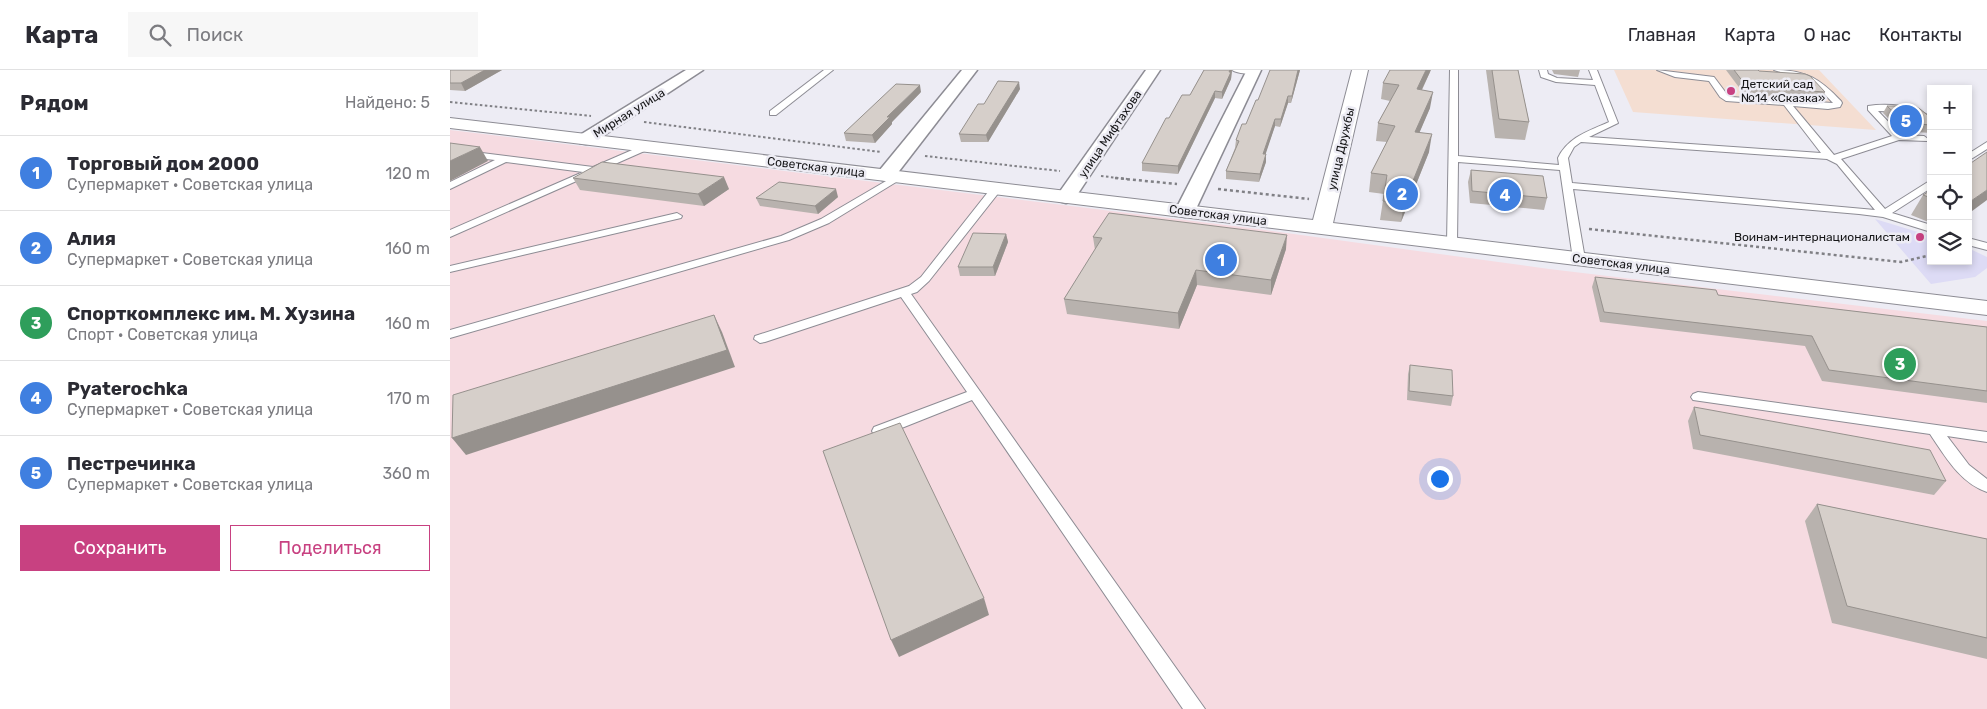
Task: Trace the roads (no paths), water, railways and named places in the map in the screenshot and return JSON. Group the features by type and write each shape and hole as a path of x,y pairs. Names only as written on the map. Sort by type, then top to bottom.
{"main road":[{"name":"улица Дружбы","path":"1321,228 1360,70"},
{"name":"Советская улица","path":"450,123 1987,308"},
{"path":"1952,303 1987,291"}],"street":[{"name":"Мирная улица","path":"586,139 696,70"},
{"path":"892,176 970,70"},
{"name":"улица Мифтахова","path":"1066,197 1153,70"},
{"path":"1185,211 1254,71"}],"lane":[{"path":"773,113 829,70"},
{"path":"1236,70 1254,71"},
{"path":"1452,244 1454,70"},
{"path":"1543,70 1544,75 1556,80 1598,83"},
{"path":"1579,259 1564,158 1566,150 1580,139 1614,122 1593,70"},
{"path":"1661,70 1675,75 1711,79 1723,96 1729,99 1828,106 1834,106 1838,103 1820,84 1813,80 1778,70"},
{"path":"1786,104 1832,157 1840,162 1884,214"},
{"path":"1898,137 1871,108 1911,110 1920,113 1927,119"},
{"path":"1580,139 1832,157 1898,137 1924,138"},
{"path":"1972,155 1987,145"},
{"path":"450,234 646,147"},
{"path":"450,152 593,170"},
{"path":"1454,158 1566,168"},
{"path":"450,186 505,159"},
{"path":"450,334 785,238 825,221 892,176"},
{"path":"1568,186 1884,214 1927,228"},
{"path":"1884,214 1927,186"},
{"path":"760,339 913,289 925,279 996,189"},
{"path":"450,268 677,216"},
{"path":"1972,242 1987,247"},
{"path":"904,292 1195,709"},
{"path":"868,436 975,394"},
{"path":"1698,397 1987,436"},
{"path":"1934,429 1971,477 1987,486"}],"place":[{"name":"Детский сад №14 «Сказка»","path":"1731,91"},
{"name":"Пестречинка","path":"1906,121"},
{"name":"Алия","path":"1402,194"},
{"name":"Pyaterochka","path":"1505,195"},
{"name":"Воинам-интернационалистам","path":"1920,237"},
{"name":"Торговый дом 2000","path":"1221,260"},
{"name":"Спорткомплекс им. М. Хузина","path":"1900,364"}]}
